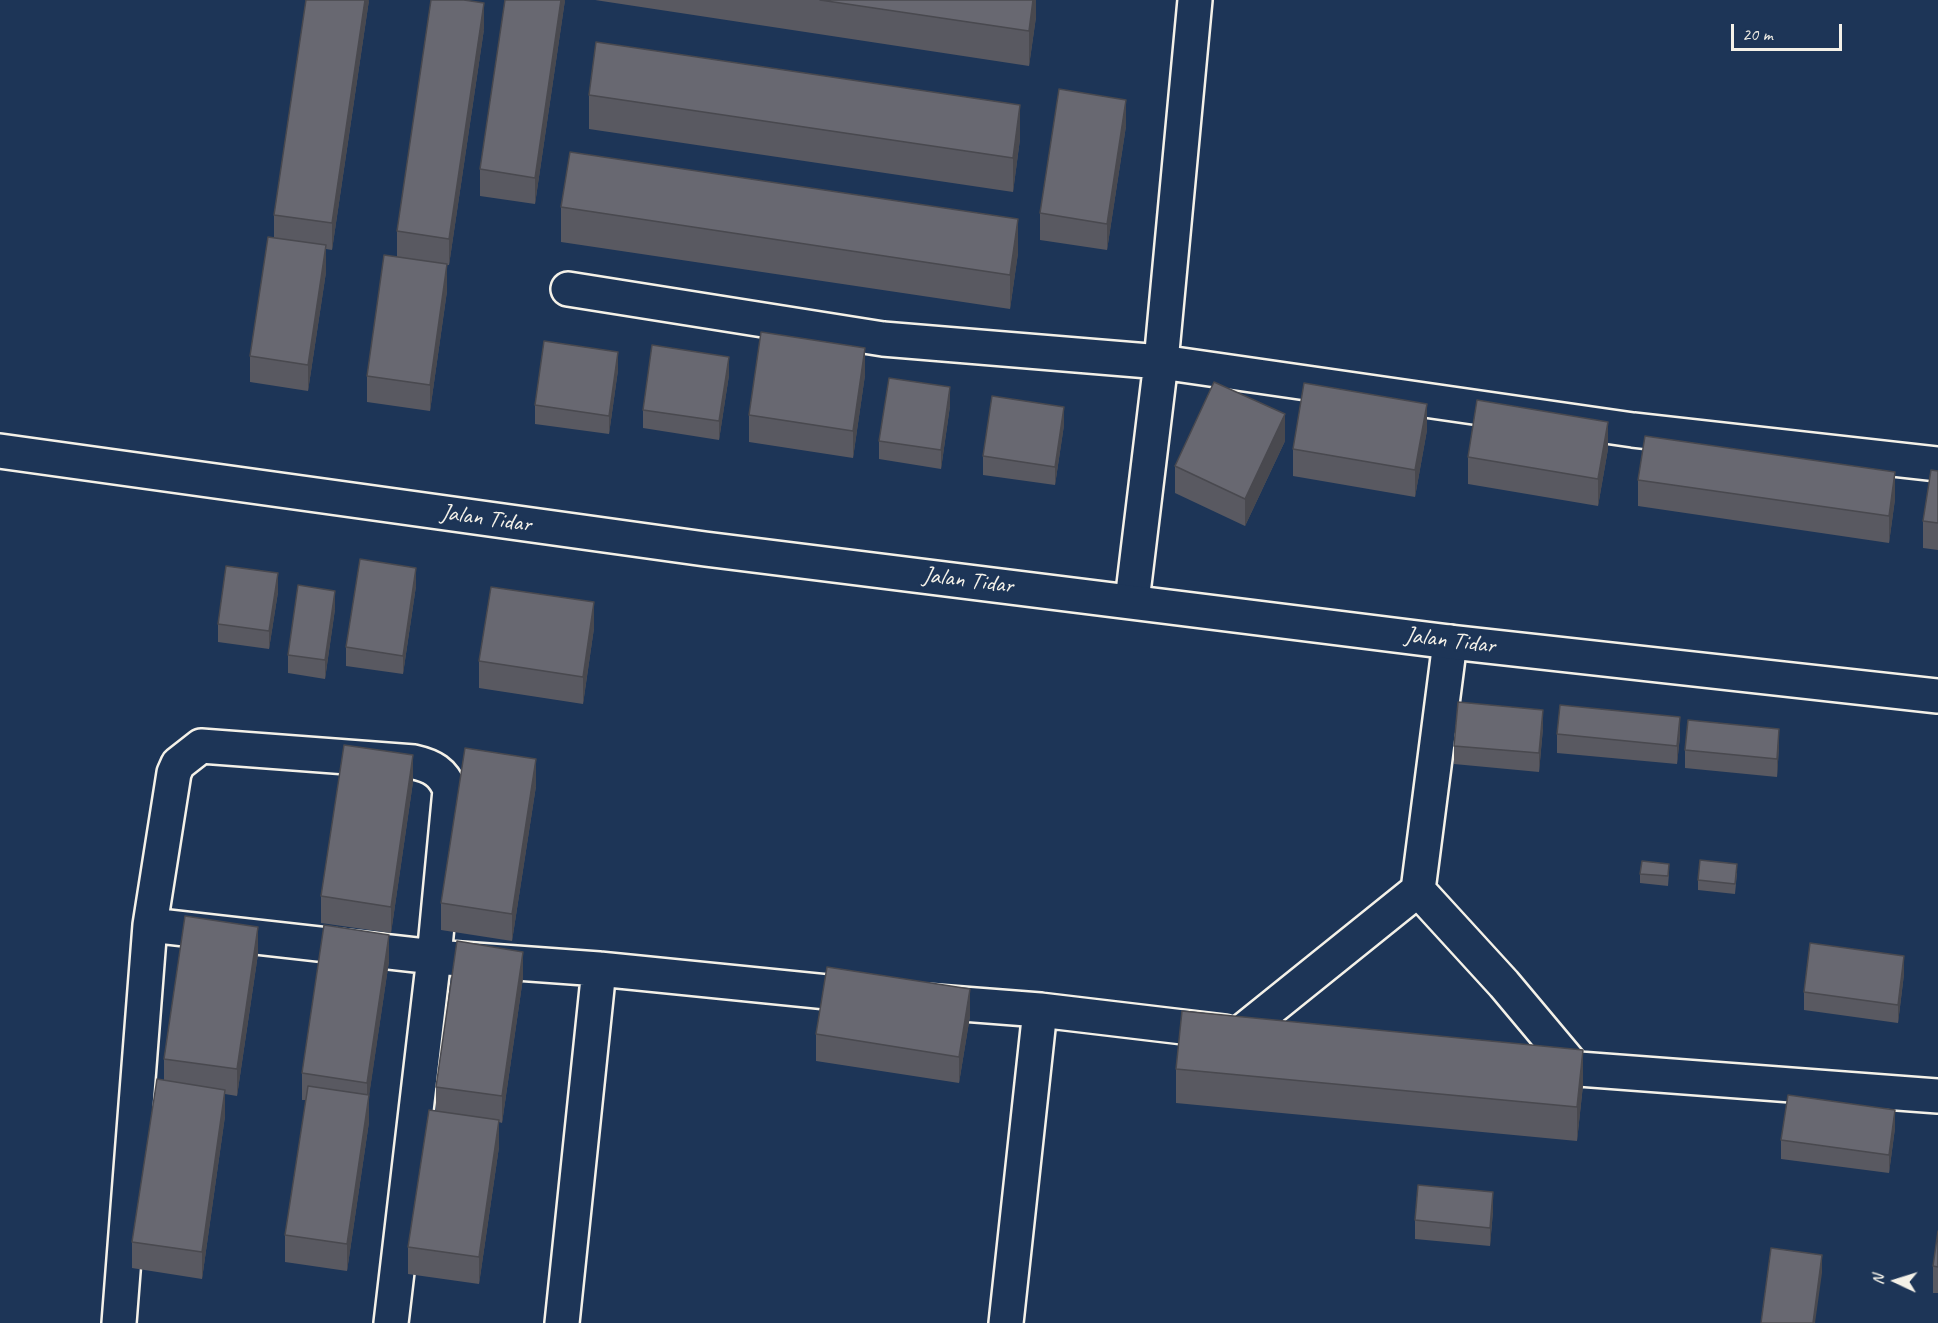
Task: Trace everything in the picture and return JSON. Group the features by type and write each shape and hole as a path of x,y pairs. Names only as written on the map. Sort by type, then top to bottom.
{"street":[{"path":"1132,601 1161,362 1195,0"},
{"path":"568,289 883,339 1161,362 1633,430 1938,464"},
{"name":"Jalan Tidar","path":"0,451 693,547 1450,642 1938,696"},
{"path":"1239,1034 1418,890 1450,642"},
{"path":"119,1323 150,925 174,773 178,764 187,755 201,746 414,762 437,770 446,780 450,790 434,957 391,1323"},
{"path":"1418,890 1504,984 1576,1070"},
{"path":"150,925 434,957 599,969 773,988 1040,1010 1284,1039"},
{"path":"562,1323 599,969"},
{"path":"1006,1323 1040,1010"},
{"path":"1509,1063 1576,1070 1832,1086 1938,1096"}],"building":[{"path":"306,0 365,0 332,223 274,215"},
{"path":"431,0 464,0 484,3 449,239 397,231"},
{"path":"505,0 561,0 535,178 480,169"},
{"path":"820,0 1033,0 1029,31"},
{"path":"596,42 1020,105 1013,158 589,95"},
{"path":"1059,89 1126,100 1107,224 1040,213"},
{"path":"570,152 1018,219 1010,275 561,207"},
{"path":"268,237 326,245 308,365 250,356"},
{"path":"384,255 447,264 430,385 367,376"},
{"path":"761,332 865,348 853,431 749,415"},
{"path":"544,341 618,352 609,416 535,405"},
{"path":"652,345 729,357 719,421 643,410"},
{"path":"889,378 950,387 941,450 879,441"},
{"path":"1214,382 1285,414 1245,499 1175,466"},
{"path":"1304,383 1427,404 1415,470 1293,449"},
{"path":"992,396 1064,407 1055,467 983,456"},
{"path":"1477,400 1608,422 1598,479 1468,457"},
{"path":"1645,436 1895,472 1889,516 1638,480"},
{"path":"1931,470 1938,471 1938,523 1923,521"},
{"path":"360,559 416,568 403,656 346,647"},
{"path":"226,566 278,573 269,631 218,624"},
{"path":"298,585 335,591 325,660 288,655"},
{"path":"491,587 594,602 583,677 479,661"},
{"path":"1458,702 1543,710 1539,753 1454,746"},
{"path":"1560,705 1680,717 1677,746 1557,734"},
{"path":"1688,720 1779,729 1777,759 1685,750"},
{"path":"344,745 413,755 391,907 321,896"},
{"path":"465,748 536,759 512,914 441,903"},
{"path":"1700,860 1737,864 1735,884 1698,880"},
{"path":"1642,861 1669,864 1668,876 1640,874"},
{"path":"185,916 258,927 237,1069 164,1059"},
{"path":"324,925 389,935 367,1083 302,1073"},
{"path":"457,941 523,952 502,1096 436,1087"},
{"path":"1810,943 1904,956 1898,1005 1804,992"},
{"path":"827,967 970,989 959,1057 816,1034"},
{"path":"1182,1011 1583,1050 1577,1107 1176,1069"},
{"path":"157,1079 225,1090 202,1252 132,1242"},
{"path":"308,1086 369,1095 347,1244 285,1235"},
{"path":"1788,1095 1895,1110 1889,1155 1781,1140"},
{"path":"429,1110 499,1120 479,1257 408,1247"},
{"path":"1418,1185 1493,1192 1490,1228 1415,1220"},
{"path":"1938,1231 1938,1267 1933,1266"},
{"path":"1771,1248 1822,1255 1813,1323 1761,1323"}]}
